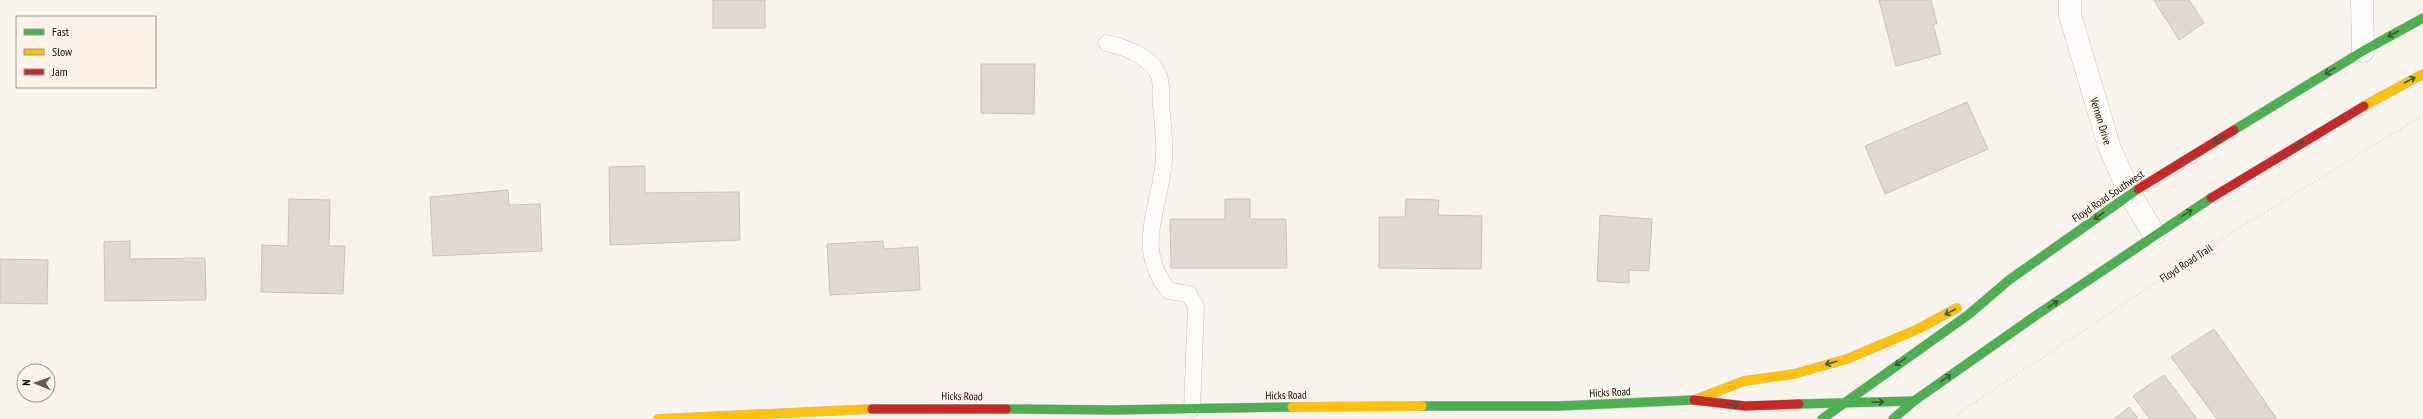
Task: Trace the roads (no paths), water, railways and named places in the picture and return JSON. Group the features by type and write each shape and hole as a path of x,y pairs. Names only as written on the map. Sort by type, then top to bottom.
{"main road":[{"name":"Floyd Road Southwest","path":"1822,419 1843,402 1968,315 2009,280 2130,194 2363,51 2423,18"},
{"path":"1894,419 1914,401 2154,234 2364,105 2423,74"},
{"path":"1694,400 1744,381 1794,374 1847,359 1918,329 2009,280"},
{"name":"Hicks Road","path":"658,419 796,411 913,408 1112,410 1560,406 1694,400 1745,406 1914,401"},
{"path":"1560,406 1582,414"}],"street":[{"name":"Vernon Drive","path":"2070,0 2070,15 2109,146 2130,194 2154,234"},
{"path":"2362,0 2363,51"}],"lane":[{"path":"1107,43 1126,47 1145,59 1159,76 1164,158 1153,216 1150,254 1158,278 1169,291 1189,294 1196,307 1192,409"}]}
